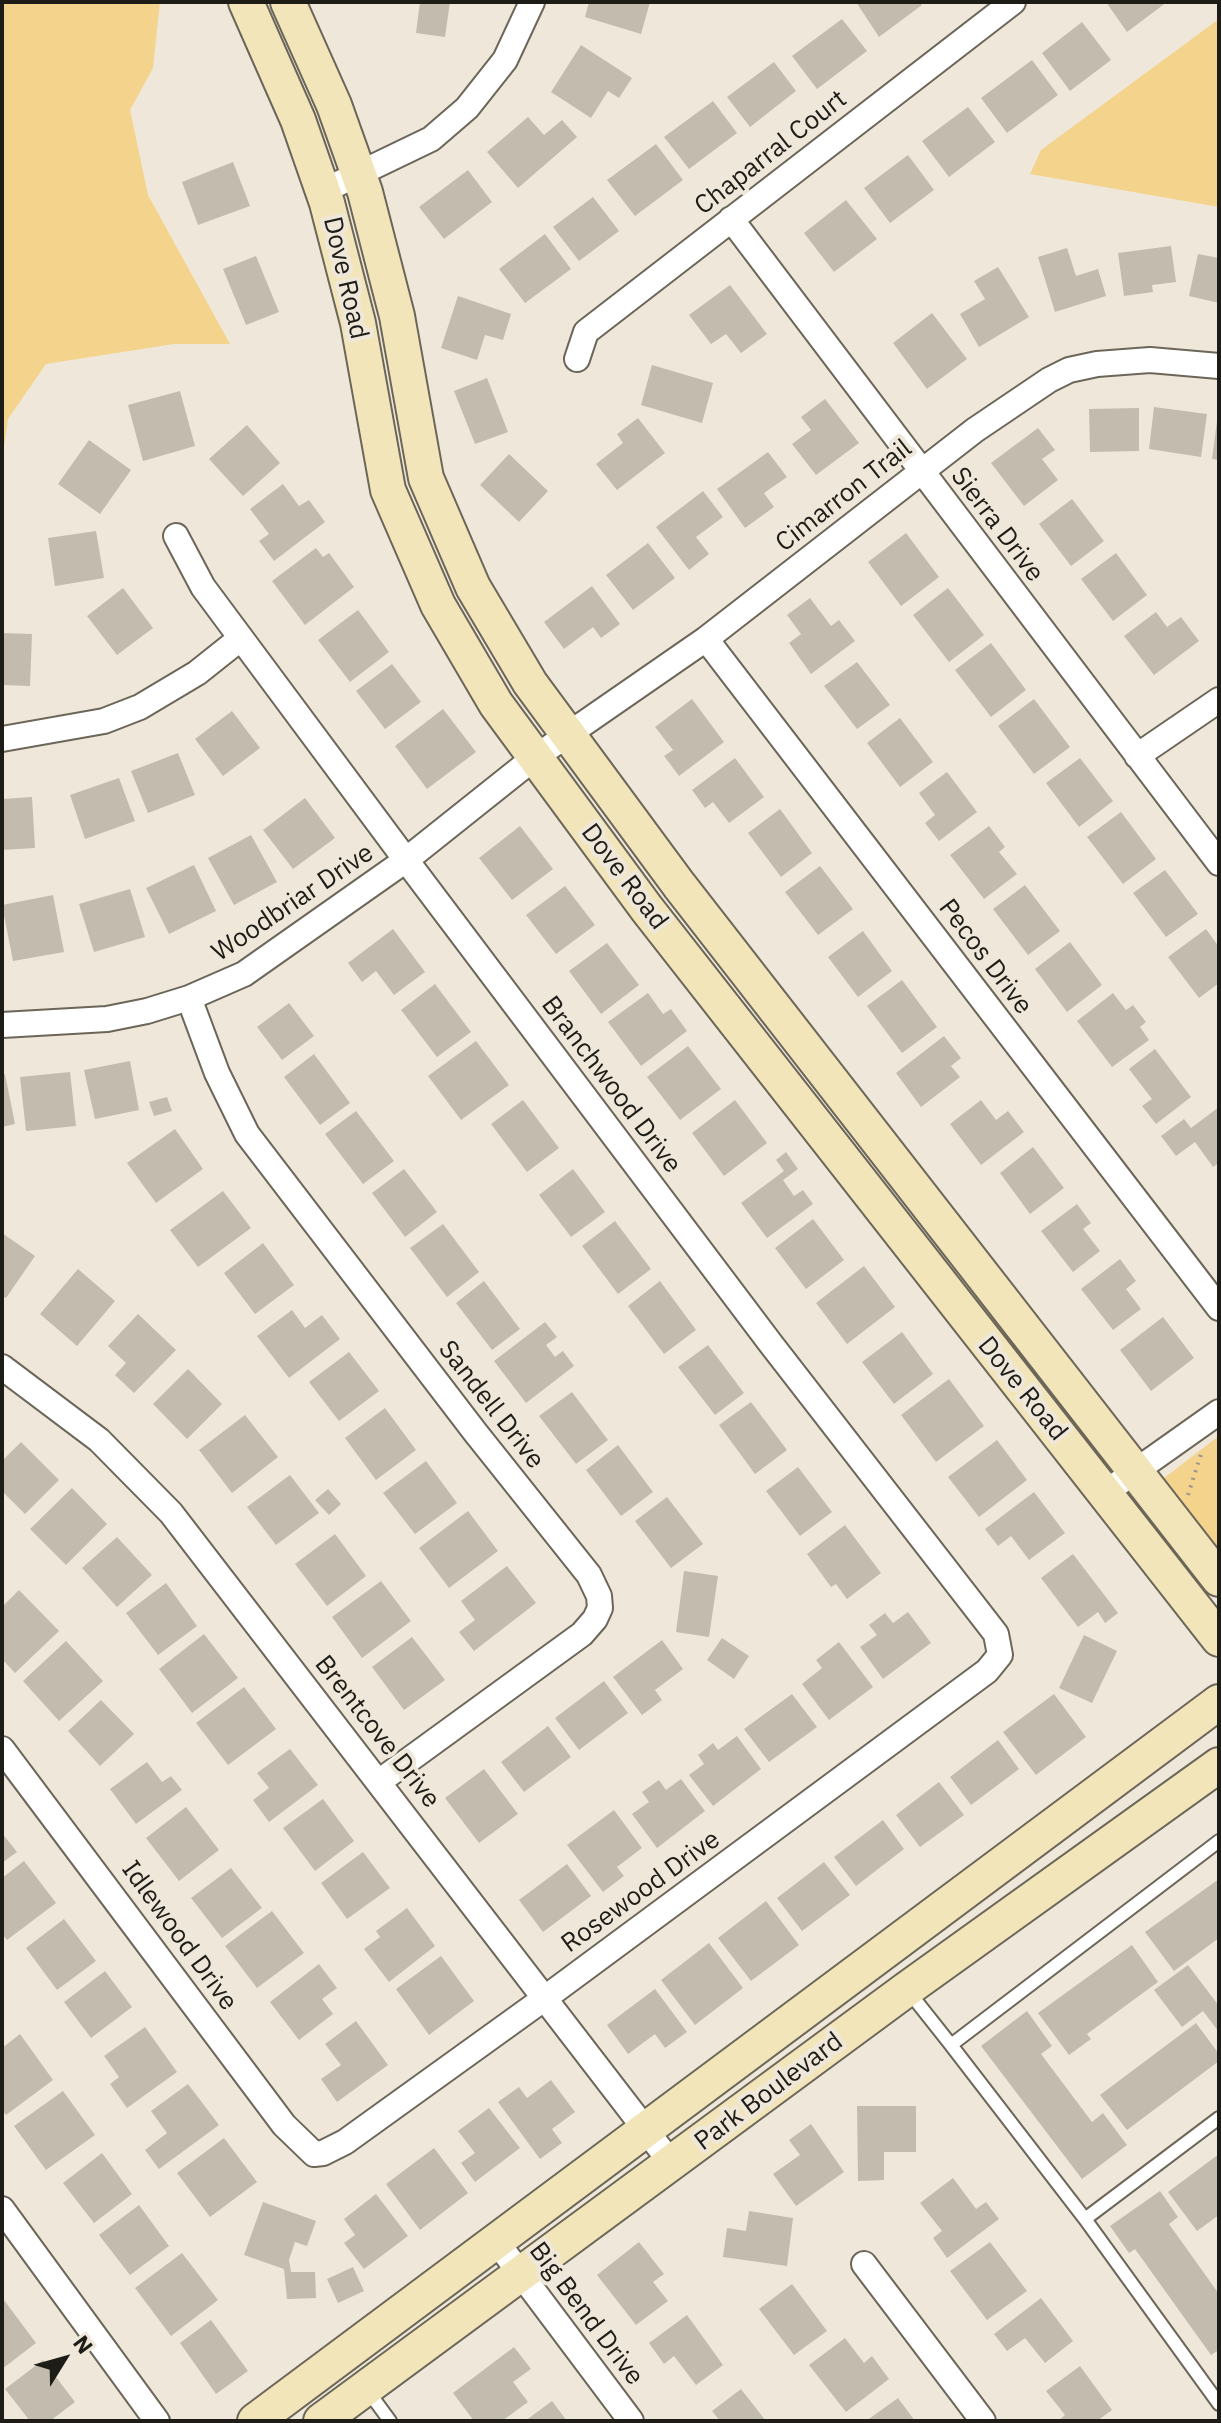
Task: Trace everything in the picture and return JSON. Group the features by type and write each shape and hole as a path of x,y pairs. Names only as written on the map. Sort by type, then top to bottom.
{"main road":[{"name":"Dove Road","path":"246,2 298,120 323,191 358,323 388,490 438,605 496,704 534,758 1039,1413 1106,1492 1219,1639"},
{"name":"Dove Road","path":"288,2 334,105 359,175 397,316 426,478 473,587 530,683 566,735 1219,1579"},
{"path":"358,323 397,316"},
{"name":"Park Boulevard","path":"255,2421 1219,1702"},
{"name":"Park Boulevard","path":"321,2421 907,1989 1219,1765"},
{"path":"882,1955 907,1989"}],"street":[{"path":"323,191 431,139 467,108 505,60 532,2"},
{"name":"Chaparral Court","path":"577,359 586,332 1013,2"},
{"name":"Sierra Drive","path":"731,219 1219,863"},
{"name":"Cimarron Trail","path":"534,758 706,639 975,430 1069,370 1150,360 1219,366"},
{"name":"Branchwood Drive","path":"176,536 203,587 406,860 771,1344 996,1634 1000,1655 995,1663"},
{"path":"2,739 104,721 140,707 197,673 241,638"},
{"name":"Pecos Drive","path":"706,639 1219,1308"},
{"path":"1137,756 1219,700"},
{"name":"Woodbriar Drive","path":"2,1025 107,1019 189,998 244,974 406,860 534,758"},
{"name":"Sandell Drive","path":"189,998 217,1073 247,1134 475,1432 589,1575 599,1596 600,1608 582,1634 380,1781"},
{"name":"Brentcove Drive","path":"2,1367 99,1440 171,1513 672,2164"},
{"path":"1106,1492 1219,1412"},
{"name":"Rosewood Drive","path":"314,2154 345,2142 545,1998 995,1663"},
{"name":"Idlewood Drive","path":"2,1749 284,2125 314,2154"},
{"path":"2,2209 157,2421"},
{"name":"Big Bend Drive","path":"496,2241 631,2421"},
{"path":"864,2264 983,2421"}],"lane":[{"path":"951,2045 1219,1841"},
{"path":"907,1989 1216,2395"},
{"path":"1085,2219 1219,2118"},
{"path":"366,2388 390,2421"}],"path":[{"path":"1188,1497 1199,1456 1207,1445"}],"shaded area":[{"path":"2,2 160,2 153,68 130,110 148,195 230,344 174,344 46,364 8,419 2,462"},
{"path":"1219,19 1219,207 1030,174 1041,150"},
{"path":"1219,1436 1219,1549 1164,1478"}],"building":[{"path":"420,2 450,2 445,37 416,33"},
{"path":"589,2 650,2 641,34 585,17"},
{"path":"856,2 920,2 922,5 879,37"},
{"path":"1106,2 1167,2 1127,32"},
{"path":"842,19 867,51 817,89 792,56"},
{"path":"1082,22 1111,60 1070,91 1042,53"},
{"path":"581,45 632,78 619,98 608,91 591,118 551,92"},
{"path":"1032,60 1058,95 1007,133 981,98"},
{"path":"774,62 796,91 750,127 727,97"},
{"path":"713,101 737,133 689,169 664,137"},
{"path":"968,107 995,142 949,177 922,141"},
{"path":"528,117 544,135 562,120 577,137 518,188 487,152"},
{"path":"656,144 683,180 635,216 607,180"},
{"path":"908,155 934,190 890,223 864,188"},
{"path":"233,162 250,206 198,225 182,182"},
{"path":"468,170 492,202 444,239 419,207"},
{"path":"593,197 619,231 579,261 553,227"},
{"path":"846,200 877,239 834,272 804,233"},
{"path":"545,234 571,269 525,303 499,269"},
{"path":"1171,246 1176,282 1152,285 1153,292 1124,296 1118,253"},
{"path":"1067,248 1076,276 1098,269 1106,296 1055,312 1038,257"},
{"path":"1198,254 1219,258 1219,303 1189,296"},
{"path":"256,256 279,312 246,325 223,269"},
{"path":"998,267 1029,317 979,347 960,314 985,299 974,281"},
{"path":"730,285 767,334 741,353 726,334 711,344 689,315"},
{"path":"458,296 511,314 503,340 485,335 477,360 441,348"},
{"path":"932,313 967,359 927,389 893,343"},
{"path":"652,365 713,383 702,423 641,405"},
{"path":"487,378 508,432 475,444 454,391"},
{"path":"180,391 195,446 143,461 128,405"},
{"path":"825,399 859,443 816,475 792,444 811,430 801,417"},
{"path":"1154,407 1207,414 1201,457 1149,449"},
{"path":"1139,408 1139,451 1090,452 1089,409"},
{"path":"638,418 665,453 617,490 596,464 623,443 617,434"},
{"path":"1219,422 1219,460 1212,459"},
{"path":"247,425 280,463 243,496 209,459"},
{"path":"1038,428 1055,450 1042,459 1058,480 1024,506 991,463"},
{"path":"89,440 131,470 100,514 58,484"},
{"path":"768,452 787,477 764,493 774,507 745,528 717,489"},
{"path":"509,454 548,491 519,522 480,485"},
{"path":"283,484 299,506 309,500 325,522 274,561 259,541 269,534 250,509"},
{"path":"703,491 723,517 696,537 709,554 689,570 656,527"},
{"path":"1072,499 1104,541 1071,566 1039,524"},
{"path":"96,531 104,578 55,586 48,538"},
{"path":"906,533 939,577 901,606 868,562"},
{"path":"648,543 675,578 633,610 606,575"},
{"path":"316,548 323,557 329,553 354,587 305,625 272,581"},
{"path":"1116,553 1147,595 1113,621 1081,579"},
{"path":"592,586 620,624 601,638 593,627 564,649 544,622"},
{"path":"123,588 153,628 117,655 87,616"},
{"path":"948,588 984,635 949,662 913,615"},
{"path":"810,598 831,626 839,620 855,641 811,674 789,643 801,634 787,615"},
{"path":"358,610 389,652 350,682 318,640"},
{"path":"1156,612 1167,627 1181,617 1199,641 1154,675 1124,636"},
{"path":"2,633 32,634 30,686 2,685"},
{"path":"991,643 1026,690 991,717 955,670"},
{"path":"857,662 890,705 857,729 824,686"},
{"path":"392,664 421,702 385,729 356,691"},
{"path":"692,699 724,742 679,776 664,756 673,750 655,727"},
{"path":"1034,699 1070,747 1034,774 998,726"},
{"path":"443,709 476,752 427,789 395,746"},
{"path":"232,711 260,748 223,776 195,739"},
{"path":"900,718 933,762 900,787 867,743"},
{"path":"178,753 195,795 148,813 131,771"},
{"path":"735,758 764,797 729,823 713,802 705,808 692,790"},
{"path":"1080,758 1113,801 1079,827 1046,783"},
{"path":"947,772 977,812 939,841 925,823 935,815 919,793"},
{"path":"119,778 135,821 85,839 70,795"},
{"path":"32,797 35,848 2,850 2,799"},
{"path":"305,798 335,838 293,869 263,830"},
{"path":"780,809 812,853 781,877 748,833"},
{"path":"1121,812 1156,859 1123,884 1087,837"},
{"path":"520,826 553,869 512,900 479,858"},
{"path":"989,826 1005,847 999,852 1017,874 984,899 950,855"},
{"path":"251,835 277,882 234,905 208,858"},
{"path":"194,865 216,911 169,934 146,888"},
{"path":"820,866 853,909 818,935 785,892"},
{"path":"1165,870 1198,914 1166,937 1133,893"},
{"path":"1025,885 1060,931 1028,955 993,909"},
{"path":"565,886 595,925 556,954 526,915"},
{"path":"130,889 145,937 94,952 79,904"},
{"path":"53,895 64,952 13,961 2,905"},
{"path":"393,929 425,972 394,995 376,971 362,982 348,963"},
{"path":"1206,929 1219,947 1219,983 1199,998 1168,957"},
{"path":"863,931 892,971 858,997 828,957"},
{"path":"1070,942 1102,985 1067,1012 1035,969"},
{"path":"607,943 639,985 601,1014 569,971"},
{"path":"902,980 937,1027 902,1053 867,1006"},
{"path":"435,984 471,1032 437,1057 401,1010"},
{"path":"648,993 663,1014 671,1009 687,1031 641,1066 608,1022"},
{"path":"1113,993 1126,1010 1133,1005 1146,1022 1140,1027 1149,1040 1112,1067 1077,1021"},
{"path":"289,1003 314,1036 282,1060 257,1027"},
{"path":"944,1036 961,1058 951,1066 960,1077 921,1107 896,1073"},
{"path":"476,1041 509,1085 461,1120 428,1076"},
{"path":"688,1046 721,1089 680,1120 647,1077"},
{"path":"1155,1049 1191,1097 1156,1124 1142,1106 1152,1099 1129,1069"},
{"path":"314,1054 350,1103 320,1125 284,1077"},
{"path":"130,1061 139,1110 95,1119 84,1070"},
{"path":"70,1072 76,1126 26,1131 20,1077"},
{"path":"5,1074 15,1124 2,1127 2,1075"},
{"path":"167,1097 172,1111 154,1116 149,1102"},
{"path":"523,1100 559,1148 527,1172 491,1124"},
{"path":"735,1100 767,1143 724,1176 692,1133"},
{"path":"981,1100 996,1120 1008,1111 1024,1132 981,1165 950,1124"},
{"path":"1219,1107 1219,1163 1213,1167 1195,1142 1176,1156 1161,1136 1184,1119 1191,1128"},
{"path":"356,1111 394,1161 363,1184 325,1134"},
{"path":"175,1129 203,1169 156,1203 127,1163"},
{"path":"1033,1147 1064,1188 1030,1214 1000,1173"},
{"path":"786,1152 798,1169 783,1180 794,1196 803,1190 813,1204 767,1238 741,1203 784,1171 776,1160"},
{"path":"404,1169 437,1212 405,1237 372,1193"},
{"path":"573,1169 605,1212 571,1237 539,1195"},
{"path":"223,1191 251,1228 198,1267 170,1230"},
{"path":"1077,1204 1091,1223 1083,1229 1100,1251 1073,1272 1041,1231"},
{"path":"813,1219 844,1260 806,1289 775,1248"},
{"path":"615,1221 651,1269 618,1294 582,1246"},
{"path":"443,1224 479,1272 447,1297 410,1248"},
{"path":"2,1233 35,1256 6,1298 2,1296"},
{"path":"263,1243 294,1285 255,1314 224,1273"},
{"path":"1120,1259 1136,1281 1126,1289 1141,1309 1113,1330 1081,1289"},
{"path":"864,1266 895,1307 847,1344 816,1303"},
{"path":"78,1269 115,1301 77,1346 40,1314"},
{"path":"484,1281 520,1329 492,1350 456,1303"},
{"path":"660,1281 696,1330 664,1354 628,1306"},
{"path":"292,1310 305,1328 322,1315 340,1339 289,1378 257,1336"},
{"path":"138,1314 176,1350 134,1393 115,1375 126,1363 108,1346"},
{"path":"1163,1317 1194,1358 1151,1391 1120,1350"},
{"path":"545,1322 557,1337 546,1345 555,1357 563,1351 574,1366 526,1403 494,1361"},
{"path":"902,1332 933,1374 894,1404 862,1362"},
{"path":"708,1345 744,1393 715,1415 678,1367"},
{"path":"349,1352 379,1391 339,1421 309,1382"},
{"path":"188,1369 222,1404 187,1439 153,1404"},
{"path":"949,1379 984,1426 936,1462 901,1415"},
{"path":"572,1392 608,1440 576,1464 539,1416"},
{"path":"751,1402 787,1450 755,1474 719,1425"},
{"path":"385,1408 416,1450 376,1480 345,1438"},
{"path":"245,1415 278,1457 232,1493 199,1450"},
{"path":"997,1440 1027,1480 979,1517 948,1477"},
{"path":"21,1442 59,1480 25,1514 2,1491 2,1461"},
{"path":"618,1445 653,1492 621,1516 586,1470"},
{"path":"426,1461 457,1503 415,1534 383,1493"},
{"path":"798,1467 832,1512 800,1536 766,1491"},
{"path":"290,1475 319,1513 276,1545 247,1507"},
{"path":"72,1488 107,1524 66,1565 30,1529"},
{"path":"328,1489 341,1504 329,1515 315,1500"},
{"path":"1034,1492 1065,1533 1029,1560 1011,1536 998,1546 985,1529"},
{"path":"667,1497 703,1544 671,1568 635,1521"},
{"path":"468,1511 498,1551 449,1588 419,1548"},
{"path":"845,1525 881,1573 847,1599 836,1584 831,1587 807,1554"},
{"path":"335,1534 366,1576 327,1606 295,1564"},
{"path":"117,1537 152,1575 117,1607 82,1568"},
{"path":"1073,1554 1118,1613 1105,1623 1098,1612 1078,1627 1041,1578"},
{"path":"507,1566 536,1603 474,1651 459,1632 475,1620 461,1601"},
{"path":"684,1571 718,1576 709,1637 676,1632"},
{"path":"381,1581 411,1621 362,1658 332,1617"},
{"path":"166,1583 197,1626 158,1655 126,1613"},
{"path":"19,1590 59,1631 15,1673 2,1659 2,1607"},
{"path":"908,1612 931,1643 883,1679 860,1647 877,1635 869,1625 885,1613 893,1623"},
{"path":"204,1634 238,1678 192,1713 159,1669"},
{"path":"1084,1635 1117,1651 1092,1703 1059,1688"},
{"path":"412,1637 445,1680 404,1710 372,1667"},
{"path":"722,1638 749,1656 734,1679 707,1660"},
{"path":"662,1640 683,1669 655,1690 662,1700 642,1715 613,1677"},
{"path":"66,1641 103,1681 59,1721 23,1681"},
{"path":"839,1642 873,1687 829,1720 802,1684 822,1668 816,1660"},
{"path":"604,1681 628,1713 579,1750 555,1718"},
{"path":"244,1687 276,1729 228,1765 196,1723"},
{"path":"792,1694 817,1727 769,1762 744,1729"},
{"path":"1054,1694 1086,1737 1036,1775 1003,1732"},
{"path":"101,1700 134,1734 100,1766 68,1731"},
{"path":"548,1726 571,1757 524,1792 501,1762"},
{"path":"737,1736 761,1769 713,1806 689,1775 704,1764 698,1755 713,1743 718,1750"},
{"path":"998,1740 1019,1769 971,1805 950,1777"},
{"path":"290,1749 318,1785 269,1822 253,1800 269,1788 257,1773"},
{"path":"147,1762 162,1782 171,1776 182,1790 136,1824 110,1789"},
{"path":"484,1769 518,1814 479,1843 445,1798"},
{"path":"681,1779 705,1811 657,1848 632,1814 649,1802 642,1792 659,1780 666,1790"},
{"path":"939,1782 964,1815 920,1847 896,1815"},
{"path":"323,1799 354,1841 315,1871 283,1828"},
{"path":"186,1807 219,1850 179,1881 146,1838"},
{"path":"614,1810 642,1848 617,1867 624,1876 603,1892 567,1845"},
{"path":"883,1820 904,1849 856,1886 834,1857"},
{"path":"2,1833 17,1852 2,1863"},
{"path":"363,1852 390,1888 347,1919 321,1883"},
{"path":"24,1861 56,1903 7,1940 2,1934 2,1878"},
{"path":"824,1862 850,1895 802,1931 777,1898"},
{"path":"567,1864 591,1896 543,1932 519,1900"},
{"path":"231,1868 262,1908 222,1938 191,1898"},
{"path":"1219,1879 1219,1938 1174,1971 1145,1932"},
{"path":"766,1901 799,1945 751,1981 718,1938"},
{"path":"407,1908 435,1946 389,1982 364,1949 380,1937 376,1931"},
{"path":"272,1911 304,1953 257,1988 225,1946"},
{"path":"64,1919 96,1961 57,1990 26,1948"},
{"path":"709,1943 743,1988 695,2025 661,1980"},
{"path":"1132,1945 1158,1982 1087,2034 1091,2039 1069,2055 1038,2013"},
{"path":"441,1956 474,2001 429,2035 396,1989"},
{"path":"319,1964 337,1988 322,1999 333,2014 299,2040 270,2002"},
{"path":"1188,1965 1219,2006 1219,2032 1203,2011 1182,2027 1154,1990"},
{"path":"105,1971 132,2007 91,2038 64,2002"},
{"path":"655,1989 687,2032 665,2048 655,2034 628,2054 607,2025"},
{"path":"1027,2011 1052,2046 1041,2054 1092,2122 1103,2113 1127,2145 1082,2179 981,2046"},
{"path":"356,2021 388,2065 337,2102 321,2079 341,2065 325,2044"},
{"path":"1196,2023 1219,2054 1219,2061 1127,2130 1100,2095"},
{"path":"145,2027 177,2072 127,2108 110,2084 119,2077 104,2056"},
{"path":"20,2034 53,2080 6,2115 2,2110 2,2048"},
{"path":"551,2080 575,2112 552,2129 562,2143 540,2159 498,2102 519,2087 527,2098"},
{"path":"188,2084 219,2125 159,2169 145,2150 167,2133 151,2111"},
{"path":"63,2091 95,2135 46,2170 14,2126"},
{"path":"857,2106 916,2106 916,2152 884,2152 884,2180 858,2181"},
{"path":"489,2108 520,2148 475,2182 461,2163 475,2153 458,2131"},
{"path":"811,2124 844,2172 796,2206 773,2174 800,2155 789,2140"},
{"path":"224,2138 257,2182 210,2217 177,2173"},
{"path":"434,2148 468,2193 420,2230 386,2184"},
{"path":"102,2153 132,2194 94,2223 63,2183"},
{"path":"1219,2154 1219,2215 1197,2231 1168,2192"},
{"path":"953,2178 976,2209 986,2202 999,2219 947,2258 933,2238 942,2231 920,2203"},
{"path":"1160,2191 1178,2217 1169,2224 1219,2294 1219,2350 1211,2355 1135,2249 1129,2253 1110,2226"},
{"path":"376,2194 408,2236 364,2269 344,2243 355,2235 344,2219"},
{"path":"263,2202 316,2221 307,2246 295,2242 289,2260 291,2272 315,2272 316,2298 287,2299 284,2269 244,2255"},
{"path":"139,2205 169,2246 130,2275 99,2235"},
{"path":"749,2211 793,2218 787,2266 723,2257 727,2228 746,2231"},
{"path":"639,2242 664,2274 653,2282 668,2301 636,2325 597,2275"},
{"path":"990,2242 1027,2291 987,2320 950,2271"},
{"path":"182,2253 218,2300 171,2336 135,2288"},
{"path":"353,2267 364,2291 338,2303 327,2279"},
{"path":"792,2284 827,2331 794,2355 759,2309"},
{"path":"1041,2298 1073,2341 1045,2363 1025,2338 1007,2351 994,2334"},
{"path":"4,2300 36,2343 2,2369 2,2302"},
{"path":"687,2315 723,2365 696,2385 674,2356 664,2364 649,2343"},
{"path":"211,2320 248,2371 216,2394 180,2343"},
{"path":"845,2338 864,2363 872,2356 889,2379 846,2412 809,2365"},
{"path":"514,2347 531,2369 513,2382 528,2402 502,2421 474,2421 453,2393"},
{"path":"43,2360 75,2402 50,2421 30,2421 5,2389"},
{"path":"1080,2366 1112,2410 1097,2421 1058,2421 1065,2415 1046,2391"},
{"path":"741,2389 766,2421 720,2421 712,2411"},
{"path":"898,2398 915,2421 866,2421"},
{"path":"552,2401 567,2421 525,2421"}]}
